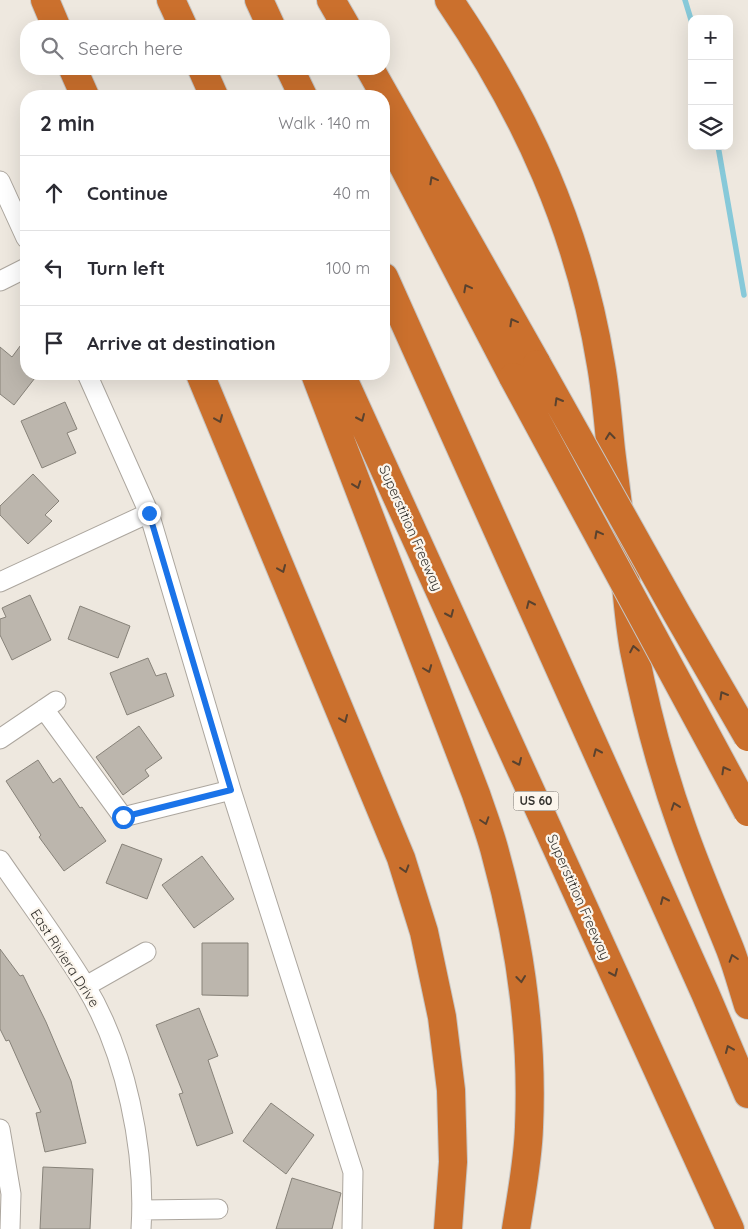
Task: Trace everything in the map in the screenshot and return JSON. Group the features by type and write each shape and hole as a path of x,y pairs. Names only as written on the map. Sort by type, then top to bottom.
{"highway":[{"path":"45,0 53,20"},
{"path":"164,0 171,20"},
{"path":"171,0 180,20"},
{"path":"259,0 268,20"},
{"path":"318,0 329,20"},
{"path":"331,0 343,20"},
{"path":"449,0 474,36 530,138 557,200 577,258 601,365 623,550 627,608 644,694 671,795 731,952 748,1004"},
{"path":"76,75 82,90"},
{"path":"189,75 194,90"},
{"path":"205,75 211,90"},
{"path":"293,75 300,90"},
{"path":"356,75 364,90"},
{"path":"373,75 382,90"},
{"path":"390,104 748,737"},
{"path":"390,141 514,377 748,812"},
{"path":"390,290 705,993 748,1094"},
{"path":"202,380 401,858 424,932 442,1017 451,1090 452,1162 448,1229"},
{"path":"317,380 476,794 496,855 511,916 525,1009 529,1067 529,1128 516,1229"},
{"name":"Superstition Freeway","path":"344,380 730,1229"}],"street":[{"path":"0,181 20,225"},
{"path":"0,281 20,271"},
{"path":"90,380 149,513 231,790 353,1172 352,1229"},
{"path":"0,582 149,513"},
{"path":"0,739 50,705 123,817 231,790"},
{"name":"East Riviera Drive","path":"0,860 86,986 109,1032 129,1094 137,1147 142,1210 140,1229"},
{"path":"86,986 146,952"},
{"path":"0,1129 11,1194 10,1229"},
{"path":"142,1210 218,1209"}],"building":[{"path":"20,346 20,380 33,380 14,405 0,394 0,347 12,357"},
{"path":"65,402 77,429 67,433 76,453 42,468 21,421"},
{"path":"33,474 59,501 45,515 52,521 28,544 0,515 0,506"},
{"path":"30,595 51,640 12,660 0,635 0,619 6,617 2,608"},
{"path":"80,606 130,626 118,658 68,639"},
{"path":"148,658 156,676 166,673 174,696 127,715 110,673"},
{"path":"139,726 162,758 145,770 149,776 123,795 96,757"},
{"path":"38,760 53,783 60,778 80,808 82,807 106,841 64,871 39,837 41,835 6,781"},
{"path":"122,844 162,859 147,899 106,883"},
{"path":"202,856 234,899 194,928 162,885"},
{"path":"202,943 248,943 248,996 202,995"},
{"path":"0,949 20,976 23,975 46,1022 71,1081 86,1143 45,1152 36,1113 41,1112 9,1040 6,1041 0,1029"},
{"path":"199,1008 218,1056 208,1060 233,1133 197,1146 179,1094 183,1093 156,1025"},
{"path":"271,1103 314,1135 286,1174 243,1141"},
{"path":"43,1167 93,1169 90,1229 40,1229"},
{"path":"292,1178 341,1193 332,1229 276,1229"}],"waterway":[{"path":"685,0 690,15"},
{"path":"719,150 744,295"}],"route":[{"path":"123,817 231,790 149,513"}]}
